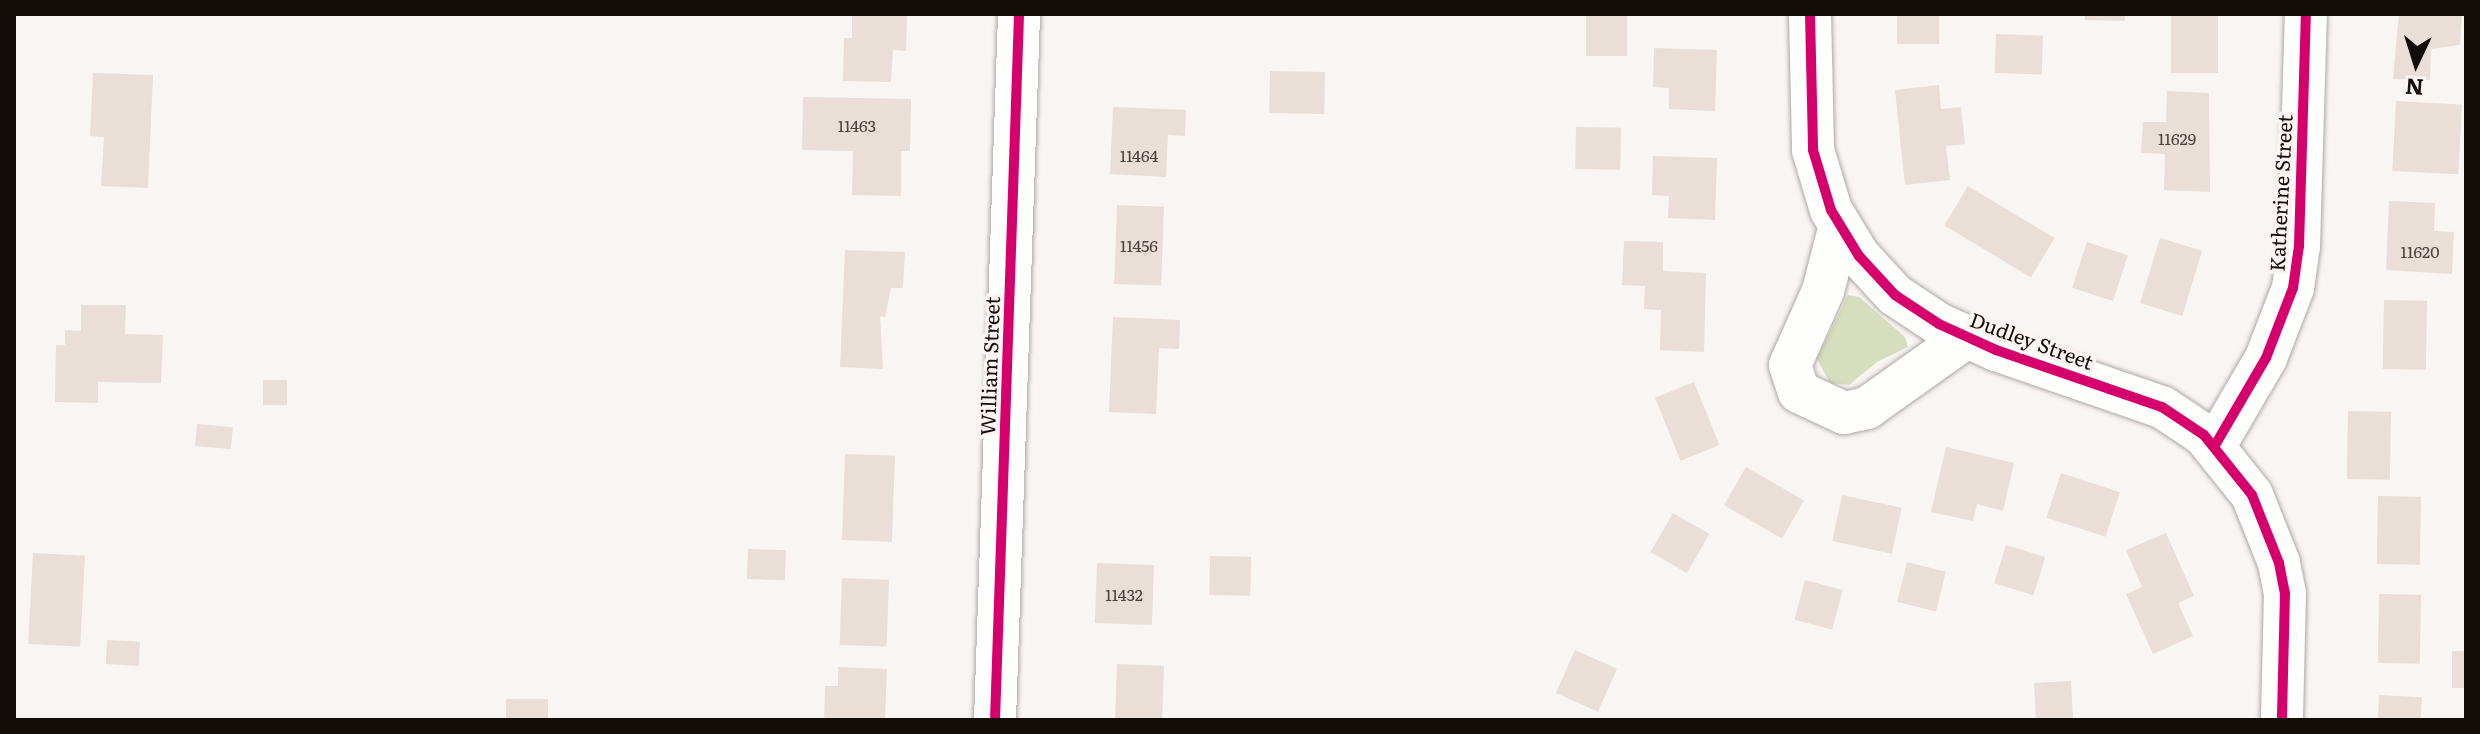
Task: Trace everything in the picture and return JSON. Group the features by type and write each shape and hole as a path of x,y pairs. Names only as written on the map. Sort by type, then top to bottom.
{"street":[{"name":"William Street","path":"995,720 1019,14"},
{"name":"Dudley Street","path":"1810,14 1813,150 1840,225 1859,256 1895,295 1967,337 2162,407 2214,447"},
{"name":"Katherine Street","path":"2214,447 2266,358 2293,288 2299,246 2306,14"},
{"name":"Dudley Street","path":"1840,225 1823,291 1790,365 1799,392 1844,413 1867,408 1967,337"},
{"path":"2214,447 2252,495 2279,563 2285,593 2282,720"}],"green space":[{"path":"1848,295 1859,297 1905,337 1908,347 1877,362 1849,385 1830,383 1817,359"}],"building":[{"path":"852,14 907,14 906,51 893,50 891,82 843,81 844,38 852,38"},
{"path":"1586,14 1627,14 1627,56 1586,56"},
{"path":"1897,14 1939,14 1939,44 1897,44"},
{"path":"2085,14 2125,14 2125,21 2085,20"},
{"path":"2171,14 2218,14 2218,73 2171,73"},
{"path":"2399,14 2462,14 2460,45 2431,49 2430,80 2393,79"},
{"path":"1996,34 2043,36 2042,75 1995,73"},
{"path":"1654,48 1717,50 1715,111 1669,109 1669,88 1653,87"},
{"path":"1270,71 1325,72 1324,114 1269,113"},
{"path":"93,73 153,75 148,188 101,186 104,137 90,136"},
{"path":"1939,85 1941,109 1961,107 1965,144 1946,146 1950,180 1905,185 1895,90"},
{"path":"2167,91 2209,93 2210,192 2164,190 2165,154 2141,153 2143,122 2166,122"},
{"path":"803,97 911,99 910,151 901,151 901,196 852,195 853,151 802,150"},
{"path":"2396,101 2462,104 2458,174 2392,171"},
{"path":"1113,107 1186,110 1185,136 1168,135 1166,177 1110,174"},
{"path":"1576,127 1621,128 1620,170 1575,169"},
{"path":"1653,156 1717,158 1715,220 1668,218 1669,196 1652,195"},
{"path":"1968,186 2055,238 2031,277 1944,225"},
{"path":"2389,201 2435,203 2434,231 2454,232 2452,274 2386,270"},
{"path":"1117,205 1164,207 1161,286 1114,284"},
{"path":"2160,238 2202,251 2182,316 2140,303"},
{"path":"1624,241 1663,242 1663,271 1706,273 1704,352 1660,350 1661,310 1644,309 1645,286 1622,285"},
{"path":"2087,242 2128,255 2113,301 2072,288"},
{"path":"845,250 905,252 903,288 891,288 885,317 880,316 883,369 840,367"},
{"path":"2384,300 2427,301 2426,370 2383,369"},
{"path":"81,305 126,305 125,334 163,335 161,383 98,382 98,403 55,402 56,345 65,345 65,330 81,331"},
{"path":"1113,317 1180,320 1179,349 1159,348 1156,414 1109,412"},
{"path":"263,380 287,380 287,405 263,405"},
{"path":"1694,382 1719,445 1681,461 1655,398"},
{"path":"2348,411 2391,412 2390,480 2347,479"},
{"path":"197,424 233,427 231,449 195,446"},
{"path":"1946,447 2014,463 2003,511 1977,504 1973,521 1931,512"},
{"path":"845,454 895,456 892,542 842,540"},
{"path":"1746,467 1804,500 1782,539 1724,505"},
{"path":"2061,473 2120,492 2105,537 2046,518"},
{"path":"1842,495 1902,508 1892,554 1832,541"},
{"path":"2378,496 2421,497 2420,565 2377,564"},
{"path":"1673,513 1709,534 1687,573 1650,552"},
{"path":"2166,533 2194,596 2178,603 2193,636 2153,654 2126,594 2142,587 2126,550"},
{"path":"2006,545 2045,557 2034,595 1994,583"},
{"path":"748,549 786,550 785,580 747,579"},
{"path":"33,553 85,556 80,647 28,644"},
{"path":"1210,556 1251,557 1250,596 1209,595"},
{"path":"1907,562 1946,572 1936,611 1897,602"},
{"path":"1097,563 1154,565 1152,625 1095,623"},
{"path":"842,578 889,580 887,647 840,645"},
{"path":"1805,580 1843,590 1832,630 1794,620"},
{"path":"2379,594 2421,595 2420,664 2378,663"},
{"path":"107,640 140,642 139,666 106,664"},
{"path":"1575,650 1617,669 1598,712 1556,693"},
{"path":"2452,651 2466,651 2466,688 2452,688"},
{"path":"1117,664 1164,666 1162,720 1115,720"},
{"path":"838,667 887,669 885,720 824,720 825,686 838,686"},
{"path":"2071,681 2073,720 2036,720 2034,683"},
{"path":"2379,695 2422,697 2421,720 2378,720"},
{"path":"506,699 548,699 548,720 506,720"}],"cycle path":[{"path":"995,720 1019,14"},
{"path":"1810,14 1813,150 1831,210 1859,256 1895,295 1939,324 1996,350 2162,407 2204,435 2252,495 2279,563 2285,593 2282,720"},
{"path":"2214,447 2266,358 2293,288 2299,246 2306,14"}]}
